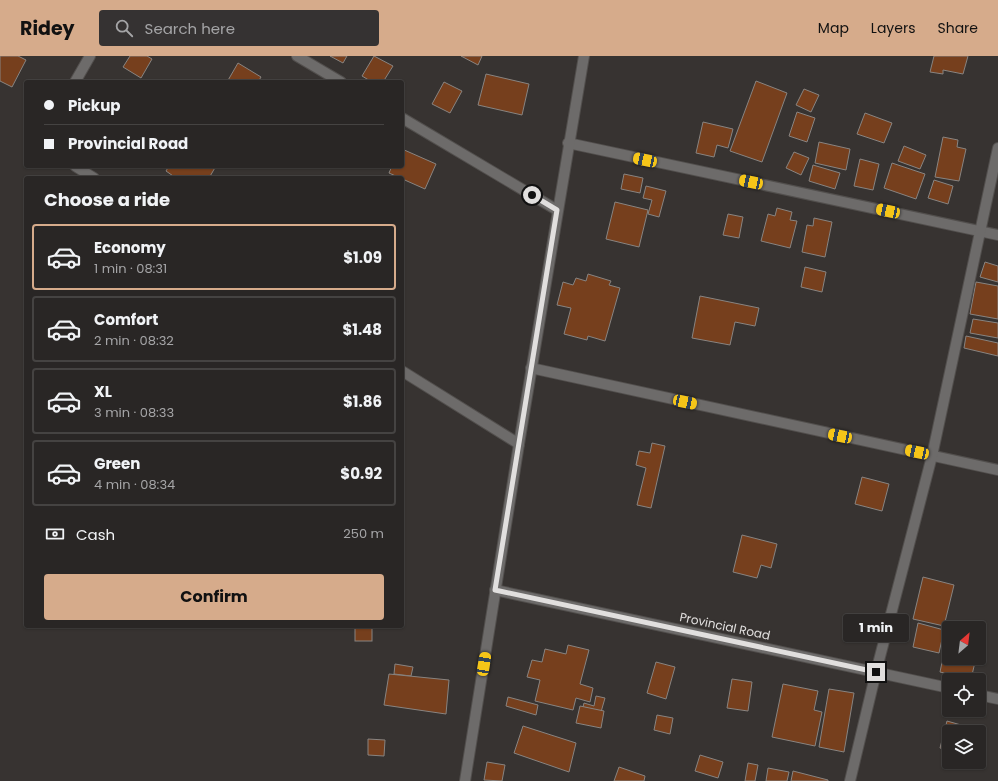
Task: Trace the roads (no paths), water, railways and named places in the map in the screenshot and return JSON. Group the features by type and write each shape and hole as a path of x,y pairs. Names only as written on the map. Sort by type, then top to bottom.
{"street":[{"path":"76,80 90,56"},
{"path":"297,56 338,80"},
{"path":"465,781 531,368 568,143 584,56"},
{"path":"404,119 557,210"},
{"path":"568,143 998,235"},
{"path":"850,781 876,672 932,456 998,148"},
{"path":"78,168 91,176"},
{"path":"531,368 998,470"},
{"path":"404,372 519,444"},
{"name":"Provincial Road","path":"495,590 942,686"},
{"path":"986,696 998,699"}]}
